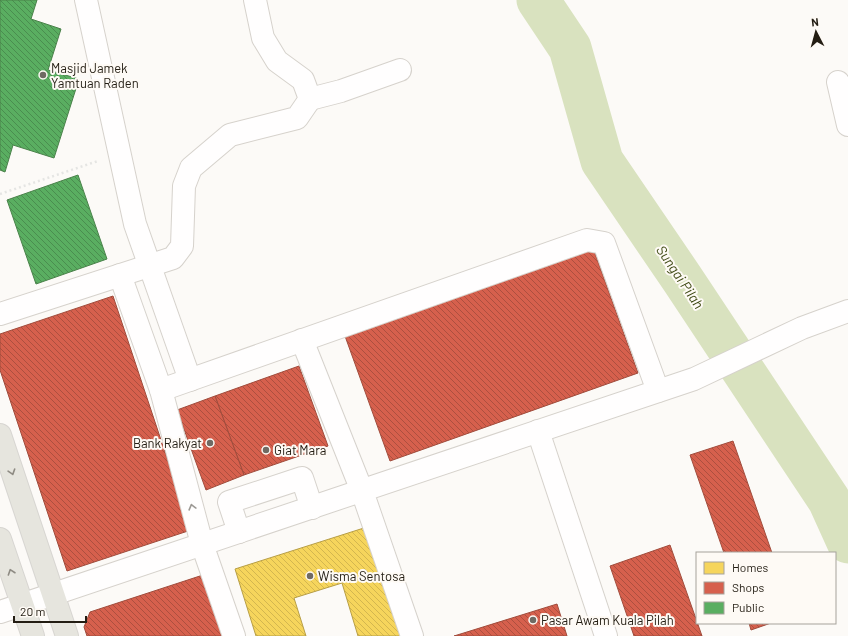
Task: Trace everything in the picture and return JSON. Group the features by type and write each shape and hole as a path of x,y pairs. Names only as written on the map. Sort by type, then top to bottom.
{"main road":[{"path":"0,435 67,636"},
{"path":"0,539 33,636"}],"street":[{"path":"86,0 134,224 190,380"},
{"path":"255,0 263,38 277,61 303,80 310,99"},
{"path":"0,314 173,258 182,246 184,186 191,168 230,135 297,118 310,99 341,91 400,70"},
{"path":"838,82 848,125"},
{"path":"161,390 587,240 604,243 658,391"},
{"path":"120,275 161,390 202,544 234,636"},
{"path":"0,612 694,379 802,328 848,311"},
{"path":"302,340 362,491 412,636"},
{"path":"538,431 606,636"},
{"path":"239,532 229,502 302,478 312,508"}],"path":[{"path":"0,194 119,154"}],"building: Homes":[{"name":"Wisma Sentosa","path":"367,527 403,636 358,636 342,583 294,598 306,636 256,636 235,569"}],"building: Shops":[{"path":"593,248 638,373 390,461 345,336"},
{"path":"113,296 191,530 67,571 0,370 0,334"},
{"path":"299,366 328,446 244,475 215,396"},
{"name":"Bank Rakyat","path":"215,396 244,475 206,490 177,410"},
{"path":"733,441 772,552 724,552 690,455"},
{"path":"670,545 696,619 696,624 698,624 702,636 634,636 610,566"},
{"path":"206,574 227,636 87,636 84,627 90,612"},
{"name":"Pasar Awam Kuala Pilah","path":"557,604 567,636 454,636"},
{"path":"749,624 768,624 751,630"}],"building: Public":[{"name":"Masjid Jamek Yamtuan Raden","path":"0,0 37,0 31,19 61,29 48,70 79,79 54,158 13,145 5,172 0,170"},
{"path":"78,175 107,259 36,284 7,200"}],"waterway":[{"name":"Sungai Pilah","path":"538,0 570,48 602,161 829,500 848,542"}],"place":[{"name":"Masjid Jamek Yamtuan Raden","path":"43,75"},
{"name":"Bank Rakyat","path":"210,443"},
{"name":"Giat Mara","path":"266,450"},
{"name":"Wisma Sentosa","path":"310,576"},
{"name":"Pasar Awam Kuala Pilah","path":"533,620"}]}
